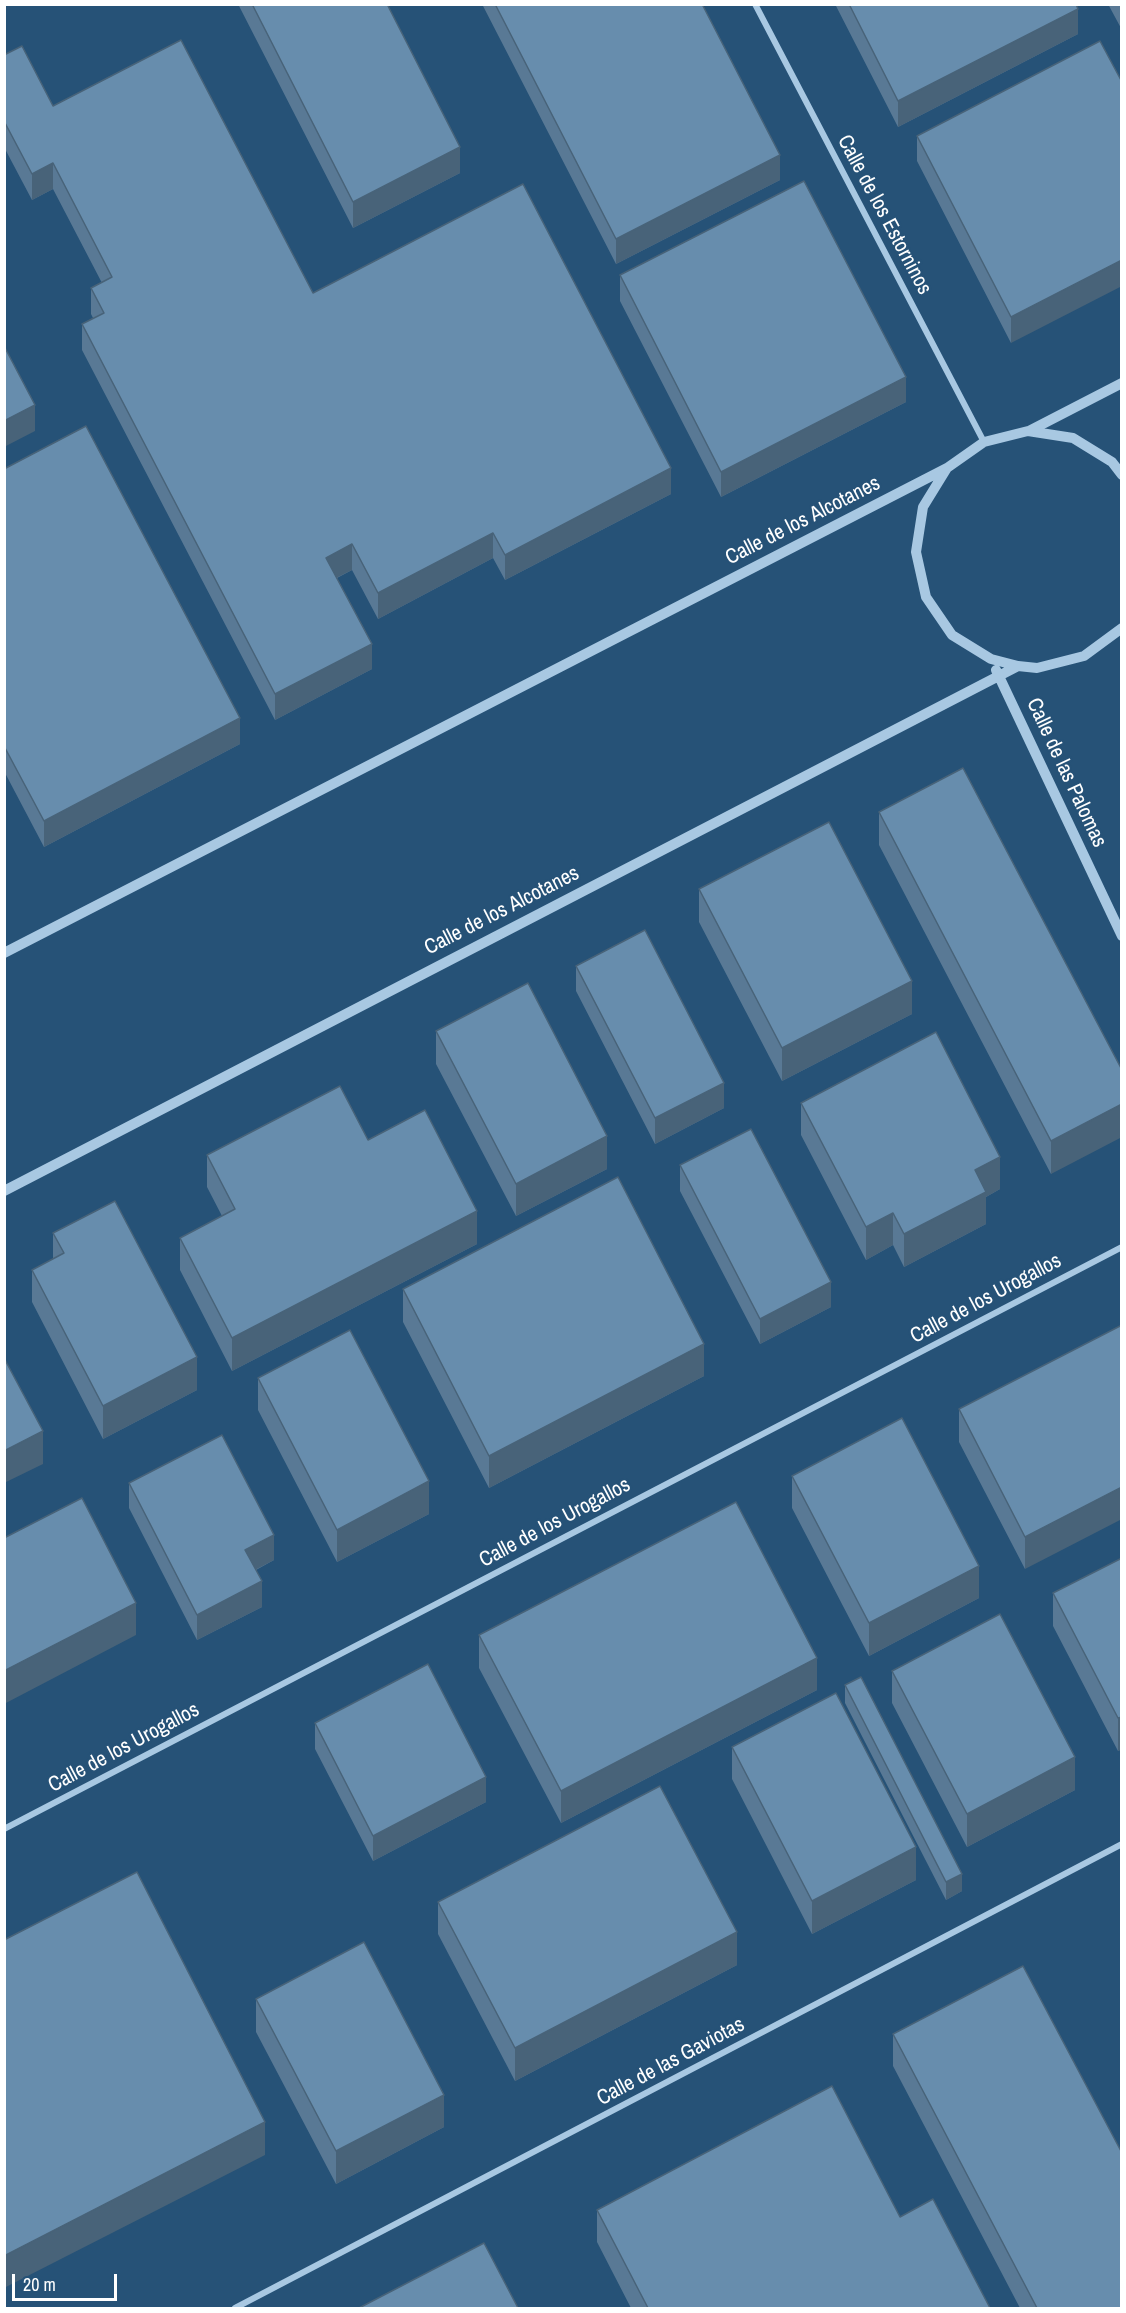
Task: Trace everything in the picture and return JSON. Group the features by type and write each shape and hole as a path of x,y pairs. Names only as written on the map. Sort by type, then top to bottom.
{"street":[{"name":"Calle de los Estorninos","path":"755,4 984,442"},
{"path":"984,442 1028,431 1122,383"},
{"path":"1028,431 1073,438 1112,462 1122,475"},
{"name":"Calle de los Alcotanes","path":"4,953 947,468 984,442"},
{"path":"947,468 923,507 916,552 926,597 952,635 991,659 1037,668 1084,656 1122,628"},
{"name":"Calle de las Palomas","path":"991,659 1122,936"},
{"name":"Calle de los Alcotanes","path":"4,1191 1018,666"},
{"name":"Calle de los Urogallos","path":"4,1829 1122,1247"},
{"name":"Calle de las Gaviotas","path":"235,2308 1122,1844"}],"building":[{"path":"252,4 387,4 460,147 353,202"},
{"path":"495,4 702,4 780,155 616,239"},
{"path":"849,4 1076,4 1078,9 898,101"},
{"path":"181,40 313,293 523,184 671,468 505,555 493,533 378,593 352,544 326,558 372,644 275,694 82,324 104,313 91,288 112,277 53,163 32,174 4,121 4,55 22,46 53,106"},
{"path":"1100,41 1122,82 1122,260 1011,317 917,136"},
{"path":"804,181 906,377 721,472 620,275"},
{"path":"4,346 35,405 4,421"},
{"path":"86,426 240,718 44,821 4,746 4,469"},
{"path":"963,768 1122,1070 1122,1104 1051,1141 879,812"},
{"path":"829,822 912,981 782,1048 699,889"},
{"path":"645,930 724,1083 655,1118 576,966"},
{"path":"528,983 607,1136 516,1184 436,1031"},
{"path":"936,1032 1000,1157 975,1170 986,1192 904,1234 893,1213 866,1227 801,1103"},
{"path":"340,1086 368,1140 425,1110 477,1211 232,1338 180,1238 235,1209 207,1155"},
{"path":"751,1129 831,1282 760,1319 680,1165"},
{"path":"618,1177 704,1344 489,1456 403,1289"},
{"path":"115,1201 197,1357 103,1406 32,1270 64,1253 53,1233"},
{"path":"1122,1325 1122,1487 1025,1537 959,1409"},
{"path":"350,1330 429,1481 337,1530 258,1378"},
{"path":"4,1358 43,1431 4,1451"},
{"path":"902,1418 979,1566 869,1623 792,1476"},
{"path":"222,1435 274,1535 245,1550 262,1581 197,1615 129,1483"},
{"path":"82,1498 136,1603 4,1671 4,1538"},
{"path":"736,1502 817,1658 561,1791 479,1635"},
{"path":"1122,1558 1122,1717 1118,1718 1053,1593"},
{"path":"1000,1614 1075,1757 967,1814 892,1671"},
{"path":"428,1664 486,1777 373,1836 315,1723"},
{"path":"861,1677 962,1874 946,1882 845,1685"},
{"path":"836,1693 916,1847 812,1901 732,1747"},
{"path":"660,1786 737,1932 515,2048 438,1902"},
{"path":"137,1872 265,2122 4,2256 4,1940"},
{"path":"364,1942 444,2095 336,2151 256,1999"},
{"path":"1023,1966 1122,2153 1122,2308 1037,2308 893,2034"},
{"path":"832,2086 900,2217 933,2199 990,2308 648,2308 597,2210"},
{"path":"484,2243 518,2308 359,2308"}]}
